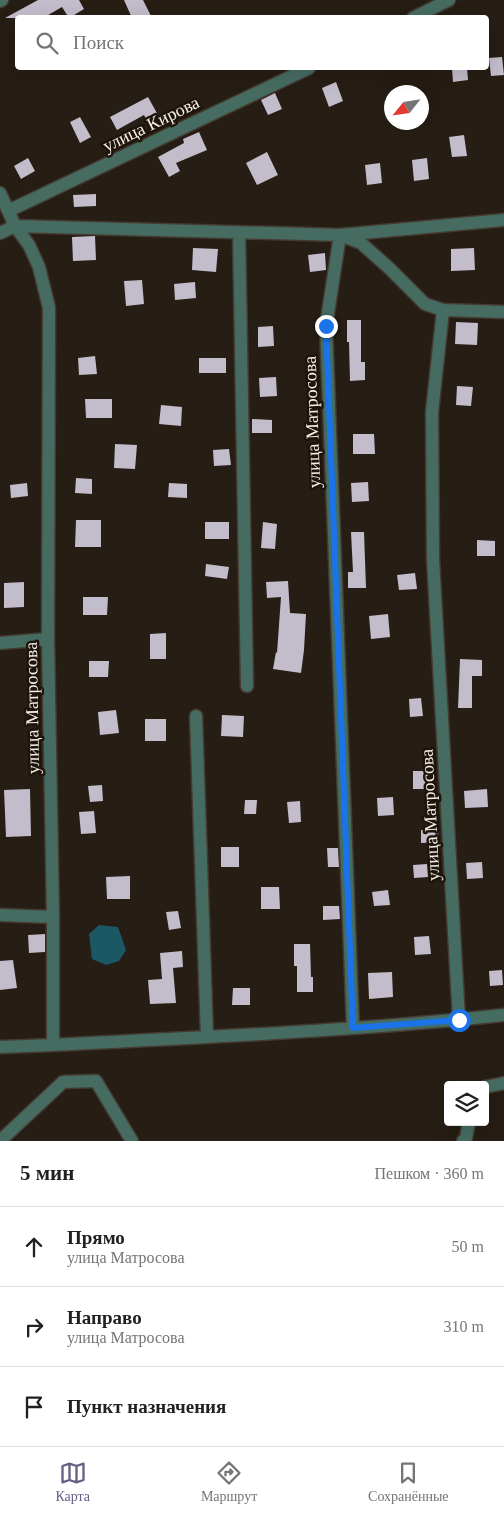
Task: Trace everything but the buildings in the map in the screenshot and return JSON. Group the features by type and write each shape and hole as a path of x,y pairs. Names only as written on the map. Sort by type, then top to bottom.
{"street":[{"path":"419,15 450,0"},
{"name":"улица Кирова","path":"8,211 304,70"},
{"name":"улица Матросова","path":"0,193 15,226 29,245 39,267 49,308 48,639 53,917 53,1045"},
{"path":"0,233 15,226 340,235 504,220"},
{"path":"238,232 247,686"},
{"path":"340,235 361,243 425,304 443,310 504,312"},
{"name":"улица Матросова","path":"340,235 326,326 353,1028"},
{"name":"улица Матросова","path":"443,310 432,412 433,559 459,1020"},
{"path":"0,643 48,639"},
{"path":"196,716 206,1037"},
{"path":"0,915 53,917"},
{"path":"0,1047 353,1028 504,1015"},
{"path":"0,1140 63,1082 96,1081 132,1141"},
{"path":"489,1086 504,1083"},
{"path":"464,1141 468,1126"}],"water":[{"path":"99,925 118,927 126,950 119,961 106,965 92,959 89,934"}],"route":[{"path":"326,326 353,1028 459,1020"}]}
